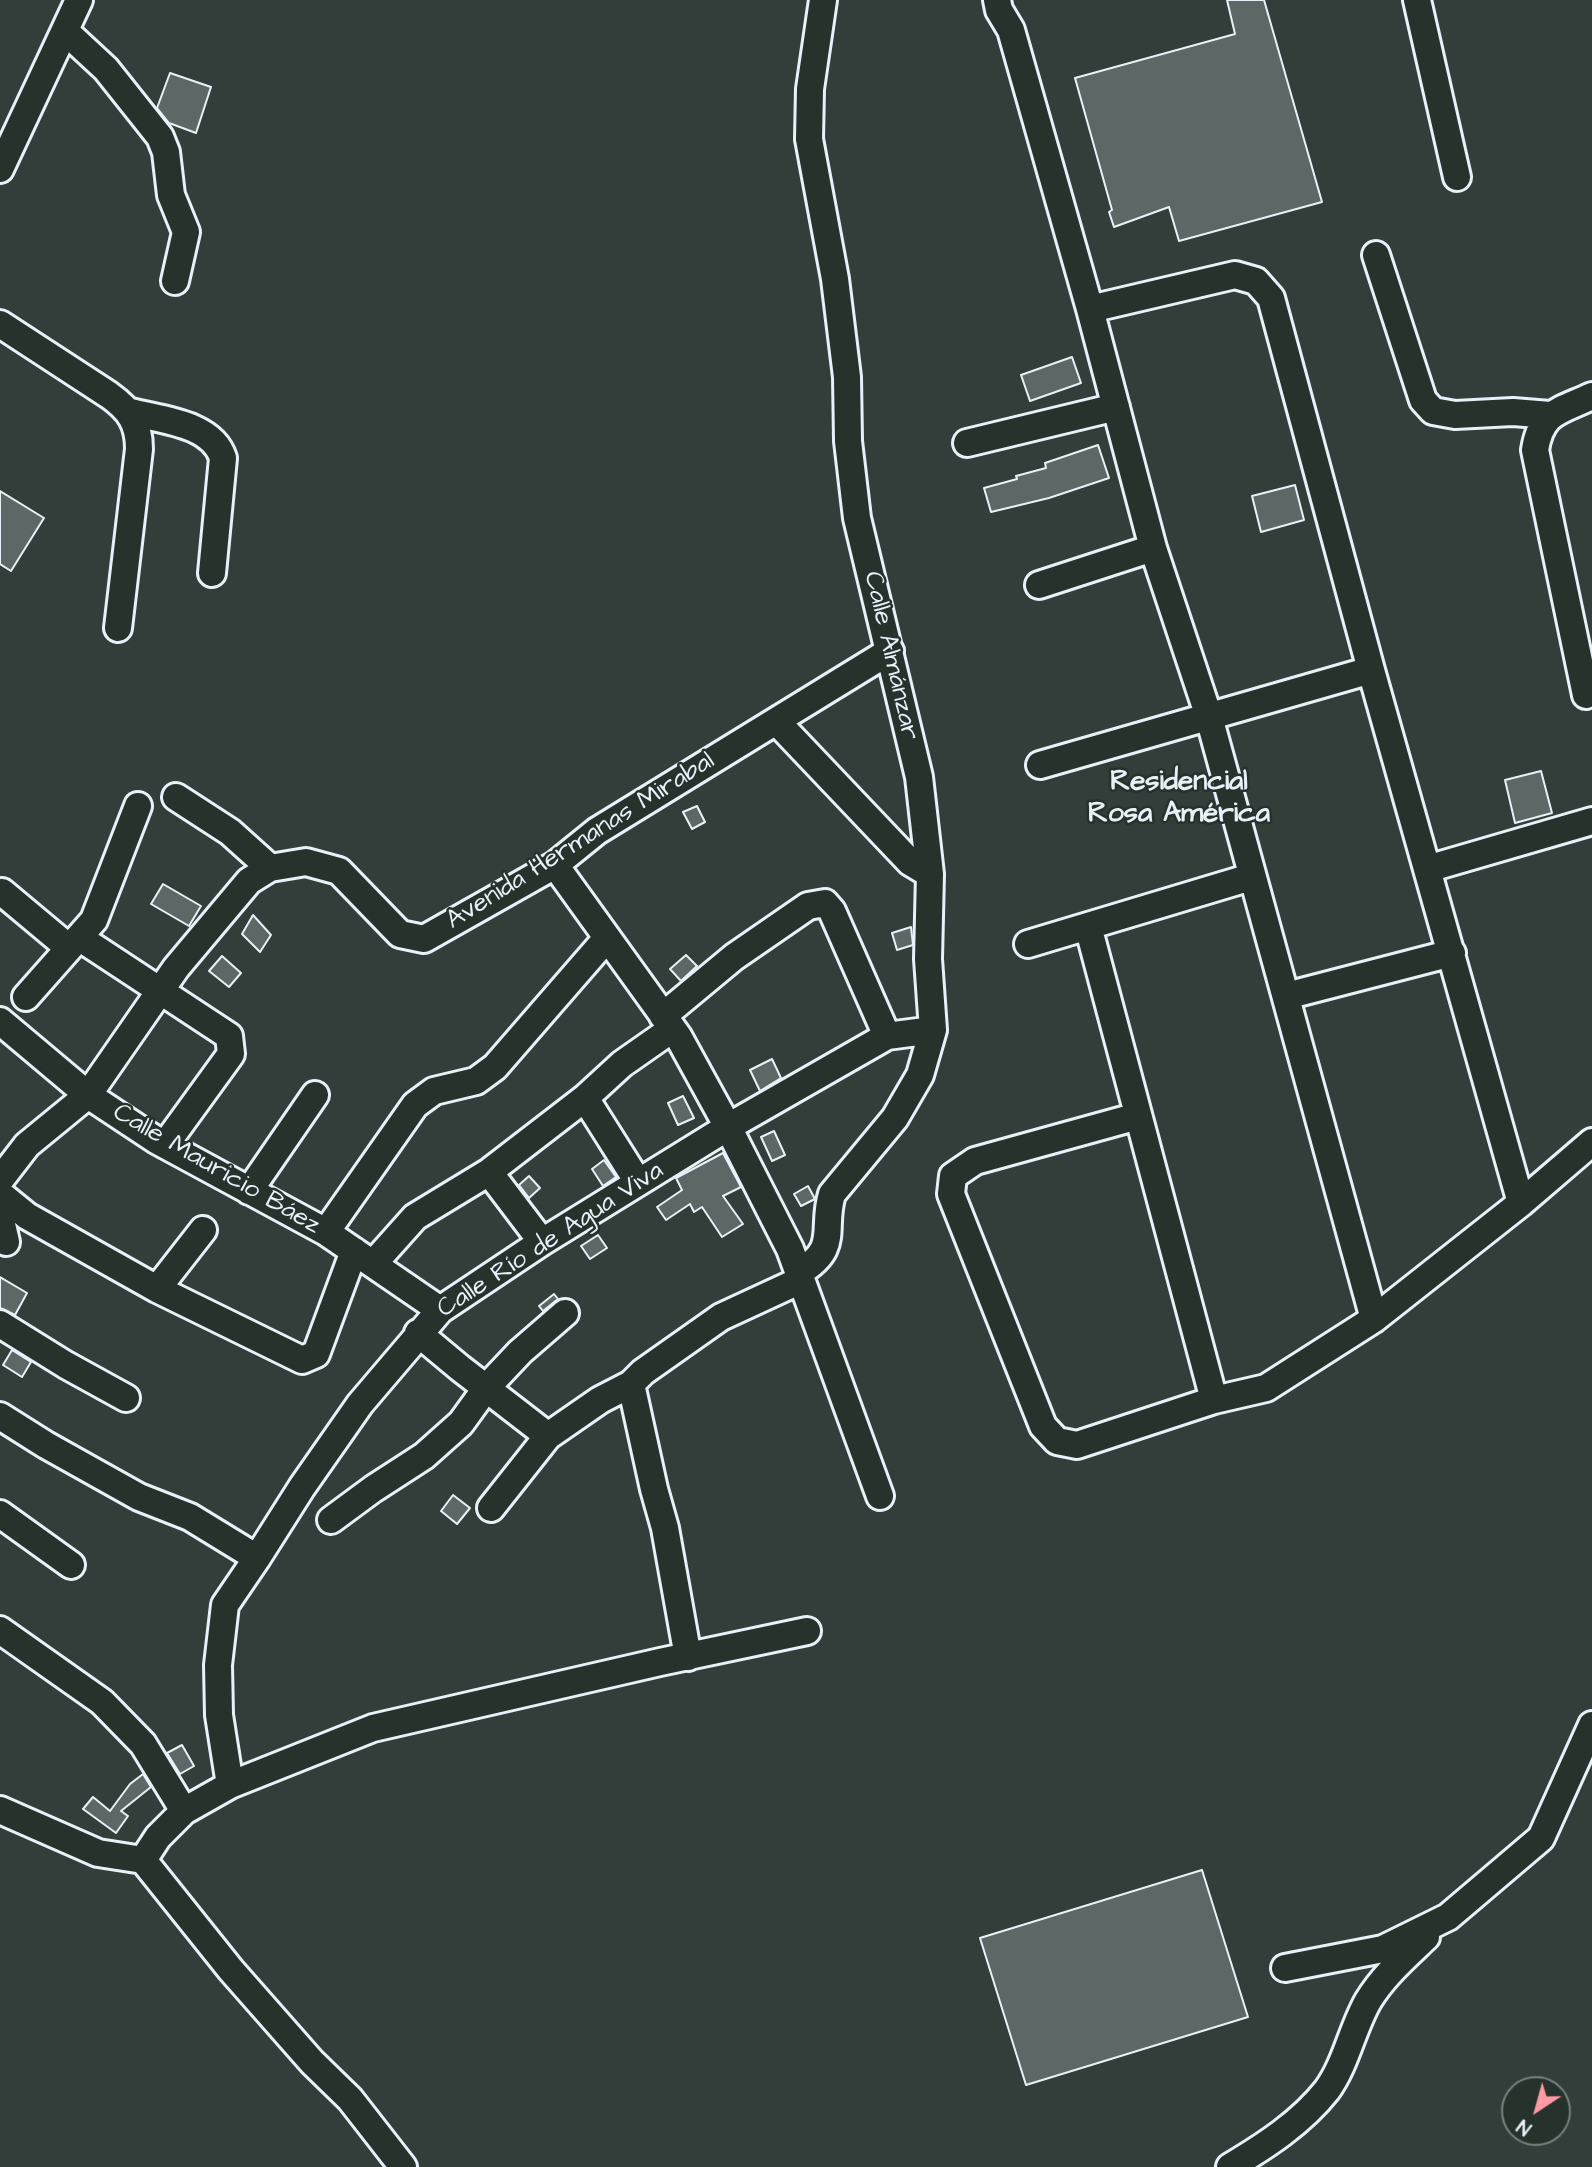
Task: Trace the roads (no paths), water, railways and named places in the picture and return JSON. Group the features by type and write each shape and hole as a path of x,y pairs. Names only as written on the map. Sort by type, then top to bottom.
{"street":[{"path":"0,169 79,0"},
{"name":"Calle Almánzar","path":"491,1508 548,1436 600,1400 631,1384 643,1372 721,1317 799,1276 823,1252 829,1235 829,1205 832,1194 895,1118 920,1076 933,1030 928,959 930,874 919,776 857,518 848,441 847,377 835,279 809,139 810,89 823,0"},
{"path":"998,0 999,10 1011,30 1090,309 1153,548 1209,717 1374,1318"},
{"path":"1011,30 1018,7 1017,0"},
{"path":"1417,0 1457,177"},
{"path":"65,31 106,69 160,137 166,152 171,195 186,232 175,281"},
{"path":"1376,255 1423,400 1433,411 1455,415 1513,412 1550,415 1592,396"},
{"path":"1090,309 1235,275 1256,281 1271,298 1371,670 1521,1203"},
{"path":"0,324 78,373 131,412 197,430 220,446 223,458 212,573"},
{"path":"967,443 1115,407"},
{"path":"117,628 139,449 139,433 131,412"},
{"path":"1550,415 1538,432 1535,450 1586,695"},
{"path":"1039,585 1153,548"},
{"name":"Avenida Hermanas Mirabal","path":"0,1180 27,1145 88,1094 176,968 249,881 270,868 306,862 339,871 400,934 424,939 555,865 597,831 890,651"},
{"path":"1040,765 1371,670"},
{"path":"777,722 910,862 930,874"},
{"path":"176,796 230,832 270,868"},
{"path":"26,997 94,920 138,806"},
{"path":"1427,869 1592,821"},
{"path":"555,865 668,1023 728,1127 790,1249 880,1496"},
{"path":"1028,944 1251,877"},
{"path":"2,892 74,943 161,990 229,1036 231,1054 165,1145"},
{"path":"0,1194 27,1216 157,1289 302,1360 316,1354 363,1258 415,1217 488,1172 585,1098 668,1023 734,957 808,906 825,904 832,911 887,1036"},
{"path":"1088,926 1214,1400"},
{"path":"326,1232 415,1105 434,1091 476,1081 495,1067 607,938"},
{"path":"1286,996 1452,953"},
{"name":"Calle Mauricio Báez","path":"0,1021 88,1094 165,1145 326,1232 440,1310"},
{"name":"Calle Río de Agua Viva","path":"230,1785 219,1715 218,1665 225,1605 360,1404 418,1333 440,1310 542,1242 728,1127 887,1036 933,1030"},
{"path":"249,1191 315,1095"},
{"path":"585,1098 638,1182"},
{"path":"1138,1116 975,1161 953,1175 951,1194 1043,1426 1057,1441 1077,1446 1214,1400 1266,1388 1374,1318 1521,1203 1592,1142"},
{"path":"488,1172 542,1242"},
{"path":"0,1216 6,1242"},
{"path":"157,1289 203,1230"},
{"path":"331,1520 373,1489 424,1457 461,1423 487,1387 520,1352 565,1313"},
{"path":"0,1324 126,1398"},
{"path":"418,1333 548,1436"},
{"path":"631,1384 653,1489 665,1528 688,1657"},
{"path":"0,1416 139,1497 190,1517 257,1558"},
{"path":"0,1514 71,1565"},
{"path":"0,1630 102,1702 143,1744 184,1811"},
{"path":"143,1860 158,1837 184,1811 230,1785 373,1728 807,1631"},
{"path":"1230,2167 1295,2124 1328,2088 1367,2002 1392,1969 1541,1838 1592,1725"},
{"path":"0,1810 98,1853 143,1860 231,1970 312,2062 349,2099 403,2167"},
{"path":"1285,1968 1383,1949 1448,1917"}],"district":[{"name":"Residencial Rosa América","path":"1179,799"}]}
